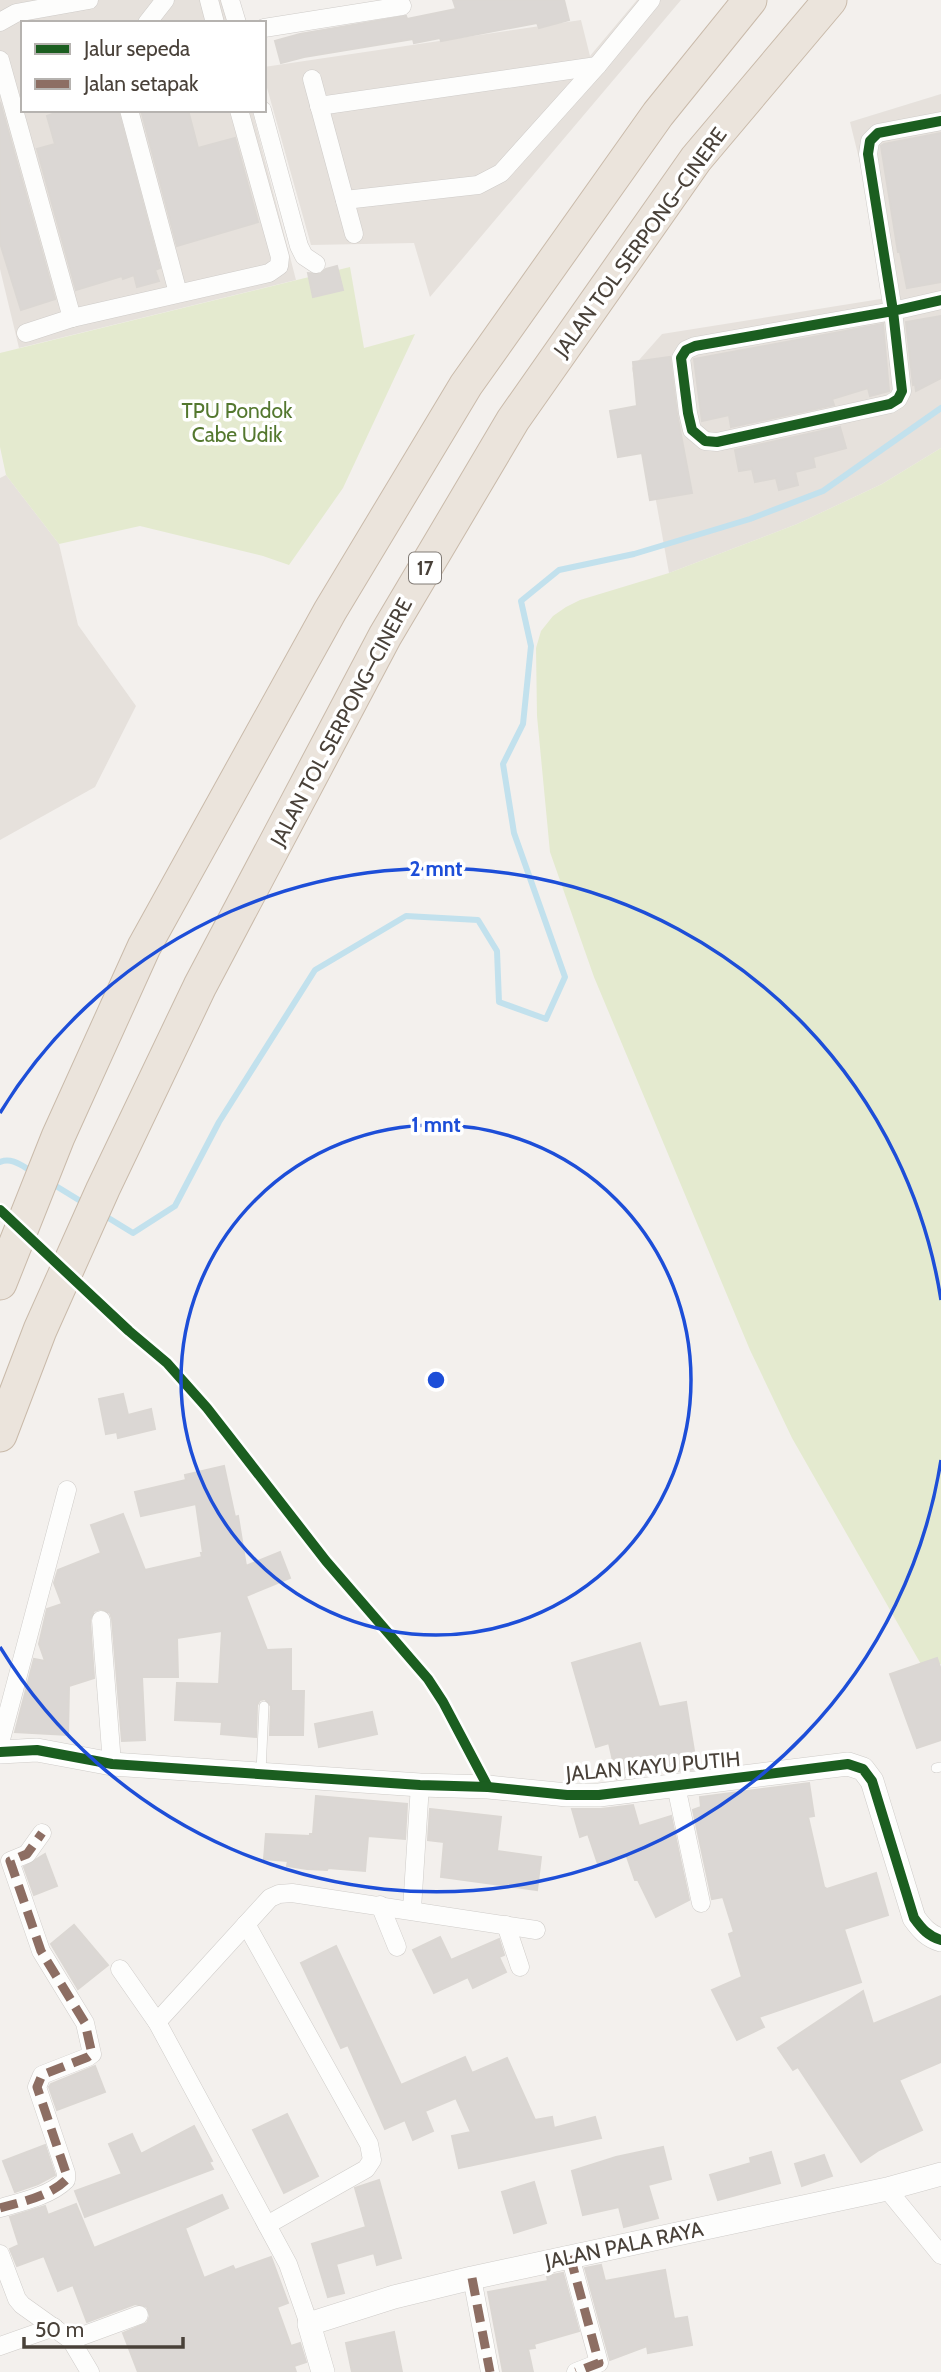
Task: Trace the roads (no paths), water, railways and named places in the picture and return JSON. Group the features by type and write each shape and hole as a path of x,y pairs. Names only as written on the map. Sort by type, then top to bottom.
{"highway":[{"path":"1,1281 58,1137 144,947 330,611 466,385 658,114 750,0"},
{"name":"JALAN TOL SERPONG–CINERE","path":"0,1435 40,1330 103,1189 200,986 379,648 513,419 696,159 830,0"}],"street":[{"path":"0,22 16,13 89,0"},
{"path":"149,21 165,0"},
{"path":"209,0 214,21"},
{"path":"230,0 236,21"},
{"path":"345,200 478,185 501,173 597,66 651,0"},
{"path":"266,28 402,6"},
{"path":"0,60 18,97"},
{"path":"319,106 597,66"},
{"path":"312,79 354,234"},
{"path":"22,112 72,318"},
{"path":"130,112 178,293"},
{"path":"26,333 72,318 268,273 279,266 279,257 240,112"},
{"path":"263,112 299,246 304,256 316,264"},
{"path":"941,121 878,132 870,141 868,154 893,311 902,391 898,399 890,404 717,442 705,441 692,430 681,358 686,350 695,346 893,311 941,300"},
{"path":"0,1743 67,1490"},
{"path":"101,1620 112,1764"},
{"name":"JALAN KAYU PUTIH","path":"0,1752 37,1750 112,1764 420,1785 488,1787 566,1795 598,1795 848,1764 863,1769 872,1781 915,1918 922,1930 941,1941"},
{"path":"412,1909 420,1785"},
{"path":"676,1786 701,1903"},
{"path":"0,2208 27,2200 57,2187 66,2180 37,2087 38,2081 42,2075 92,2054 85,2023 41,1951 5,1862 27,1854 42,1833"},
{"path":"157,2022 270,1898 279,1894 292,1893 412,1909 536,1930"},
{"path":"380,1905 397,1947"},
{"path":"246,1924 369,2144 372,2160 366,2169 267,2225"},
{"path":"506,1925 520,1967"},
{"path":"121,1969 157,2022 288,2264 323,2372"},
{"name":"JALAN PALA RAYA","path":"309,2324 394,2297 472,2278 887,2189 941,2174"},
{"path":"887,2189 941,2256"},
{"path":"0,2254 17,2300 71,2340 90,2372"},
{"path":"570,2256 599,2362 576,2372"},
{"path":"472,2278 490,2372"},
{"path":"71,2340 139,2315"},
{"path":"0,2346 54,2327"}],"lane":[{"path":"261,1774 264,1706"}],"waterway":[{"path":"102,1214 133,1233 175,1206 219,1122 315,970 406,916 478,920 497,951 499,1002 546,1019 565,977 514,833 503,764 523,724 531,646 521,601 559,570 634,554 750,519 823,491 941,408"},
{"path":"0,1162 13,1161 33,1172"},
{"path":"51,1183 87,1205"}],"park label":[{"name":"TPU Pondok Cabe Udik","path":"237,422"}]}
